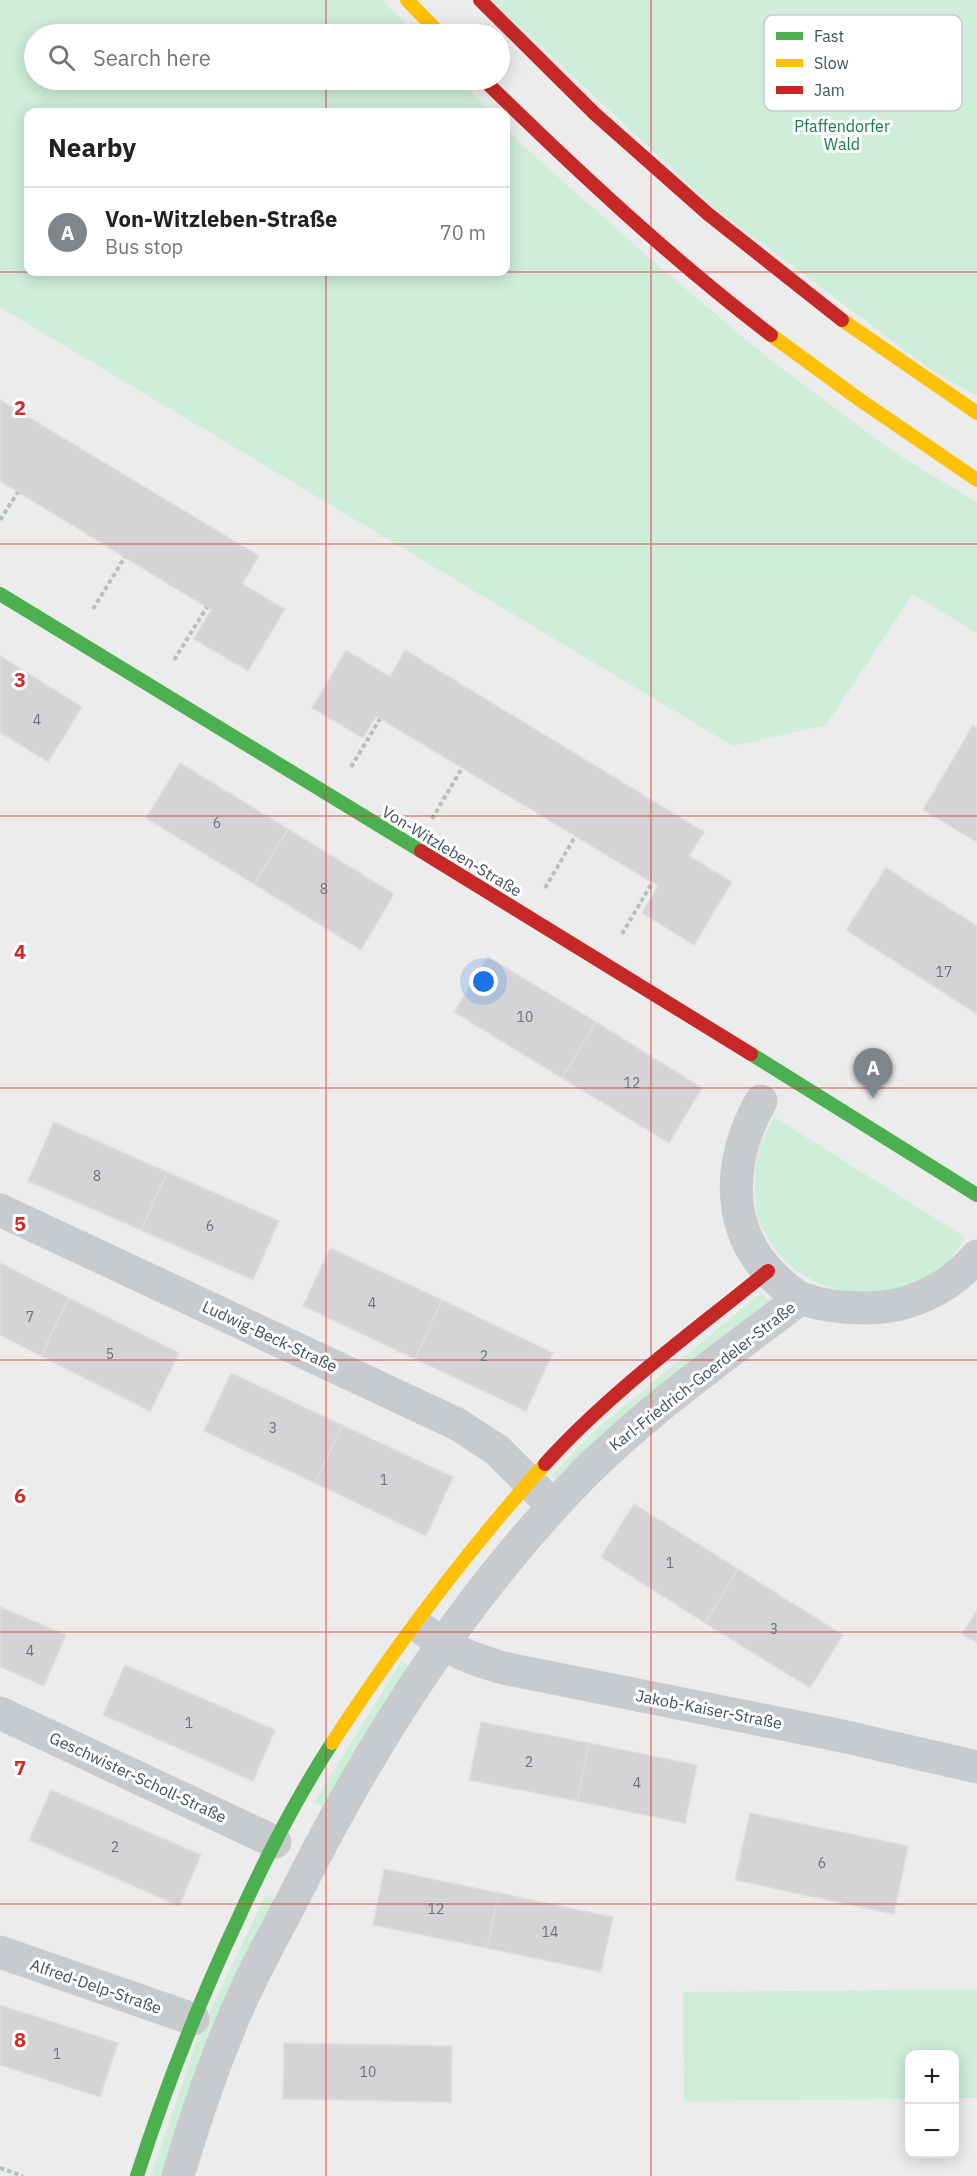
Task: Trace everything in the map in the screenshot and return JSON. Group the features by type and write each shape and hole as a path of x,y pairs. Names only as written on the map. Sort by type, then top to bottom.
{"main road":[{"path":"407,0 430,24"},
{"path":"480,0 504,24"},
{"path":"510,30 595,114 708,214 835,315 977,413"},
{"path":"494,90 562,156 673,257 800,358 977,480"},
{"name":"Von-Witzleben-Straße","path":"0,594 760,1059 977,1195"},
{"name":"Karl-Friedrich-Goerdeler-Straße","path":"137,2176 154,2122 192,2019 275,1842 326,1751 415,1623 528,1481 565,1443 616,1397 768,1271"}],"street":[{"name":"Karl-Friedrich-Goerdeler-Straße","path":"761,1101 744,1136 738,1158 736,1183 738,1207 744,1232 755,1254 783,1286 801,1298 824,1305 849,1308 892,1306 916,1300 934,1292 953,1280 977,1256"},
{"name":"Ludwig-Beck-Straße","path":"0,1210 457,1424 497,1450 528,1481"},
{"name":"Karl-Friedrich-Goerdeler-Straße","path":"178,2176 194,2123 227,2034 247,1988 325,1835 383,1734 443,1645 524,1539 616,1443 697,1377 801,1298"},
{"path":"528,1481 554,1507"},
{"path":"415,1623 443,1645"},
{"name":"Jakob-Kaiser-Straße","path":"443,1645 464,1656 503,1668 842,1736 977,1767"},
{"name":"Geschwister-Scholl-Straße","path":"0,1713 275,1842"},
{"path":"298,1889 275,1842 325,1835"},
{"name":"Alfred-Delp-Straße","path":"0,1952 192,2019"}],"path":[{"path":"0,520 18,492"},
{"path":"90,614 125,557"},
{"path":"172,664 207,607"},
{"path":"347,772 380,719"},
{"path":"430,823 462,768"},
{"path":"543,893 575,837"},
{"path":"618,939 652,883"},
{"path":"0,2168 23,2176"}],"green space":[{"path":"0,0 383,0 406,24 24,24 24,90 469,90 487,108 24,108 24,276 510,276 510,132 661,268 768,358 895,453 977,502 977,633 913,594 826,725 733,746 0,307"},
{"name":"Pfaffendorfer Wald","path":"491,0 977,0 977,396 931,370 712,206"},
{"path":"774,1117 965,1237 950,1260 912,1284 889,1291 865,1293 841,1290 819,1283 798,1272 781,1256 767,1237 756,1209 754,1185 756,1164 764,1137"},
{"path":"761,1293 772,1304 562,1485 551,1476 600,1426"},
{"path":"402,1661 415,1671 326,1809 314,1802"},
{"path":"266,1894 278,1902 166,2176 151,2176 199,2034"},
{"path":"977,1989 977,2098 959,2098 959,2050 905,2050 905,2099 684,2101 683,1992"}],"building":[{"path":"0,400 259,556 242,584 285,609 248,671 194,639 211,610 0,481"},
{"path":"346,650 390,677 405,650 704,832 689,856 732,882 694,945 642,913 658,886 376,716 363,738 312,708"},
{"path":"0,656 82,707 48,762 0,732"},
{"path":"973,725 977,728 977,842 923,810"},
{"path":"180,763 288,829 254,884 146,818"},
{"path":"288,829 394,894 361,950 254,884"},
{"path":"886,868 977,926 977,1014 846,930"},
{"path":"488,957 596,1022 562,1078 454,1012"},
{"path":"596,1022 702,1088 669,1143 562,1078"},
{"path":"54,1122 167,1172 141,1230 28,1181"},
{"path":"167,1172 279,1221 253,1280 141,1230"},
{"path":"330,1248 442,1300 415,1359 303,1306"},
{"path":"0,1263 69,1298 41,1356 0,1335"},
{"path":"69,1298 179,1353 150,1411 41,1356"},
{"path":"442,1300 553,1353 526,1411 415,1359"},
{"path":"231,1373 342,1425 315,1483 204,1431"},
{"path":"342,1425 453,1477 426,1536 315,1483"},
{"path":"634,1504 738,1569 705,1623 601,1557"},
{"path":"738,1569 843,1635 810,1688 705,1623"},
{"path":"0,1607 66,1635 44,1686 0,1667"},
{"path":"977,1610 977,1643 962,1634"},
{"path":"125,1665 275,1730 253,1781 103,1715"},
{"path":"481,1722 589,1743 577,1801 469,1780"},
{"path":"589,1743 697,1765 685,1823 577,1801"},
{"path":"51,1790 201,1855 179,1906 29,1840"},
{"path":"750,1813 908,1846 894,1914 735,1880"},
{"path":"384,1869 499,1893 487,1948 373,1925"},
{"path":"499,1893 613,1917 601,1972 487,1948"},
{"path":"0,2005 118,2043 100,2097 0,2065"},
{"path":"284,2043 452,2046 451,2102 283,2099"}],"traffic: fast":[{"path":"0,594 421,851"},
{"path":"751,1054 977,1195"},
{"path":"137,2176 183,2047 223,1952 281,1830 332,1743"}],"traffic: slow":[{"path":"407,0 430,24"},
{"path":"842,320 977,413"},
{"path":"771,335 860,400 977,480"},
{"path":"332,1743 381,1670 433,1599 545,1464"}],"traffic: jam":[{"path":"480,0 504,24"},
{"path":"510,30 595,114 708,214 842,320"},
{"path":"494,90 624,212 696,275 771,335"},
{"path":"421,851 751,1054"},
{"path":"545,1464 570,1437 625,1387 768,1271"}],"place":[{"name":"Von-Witzleben-Straße","path":"873,1098"}]}
